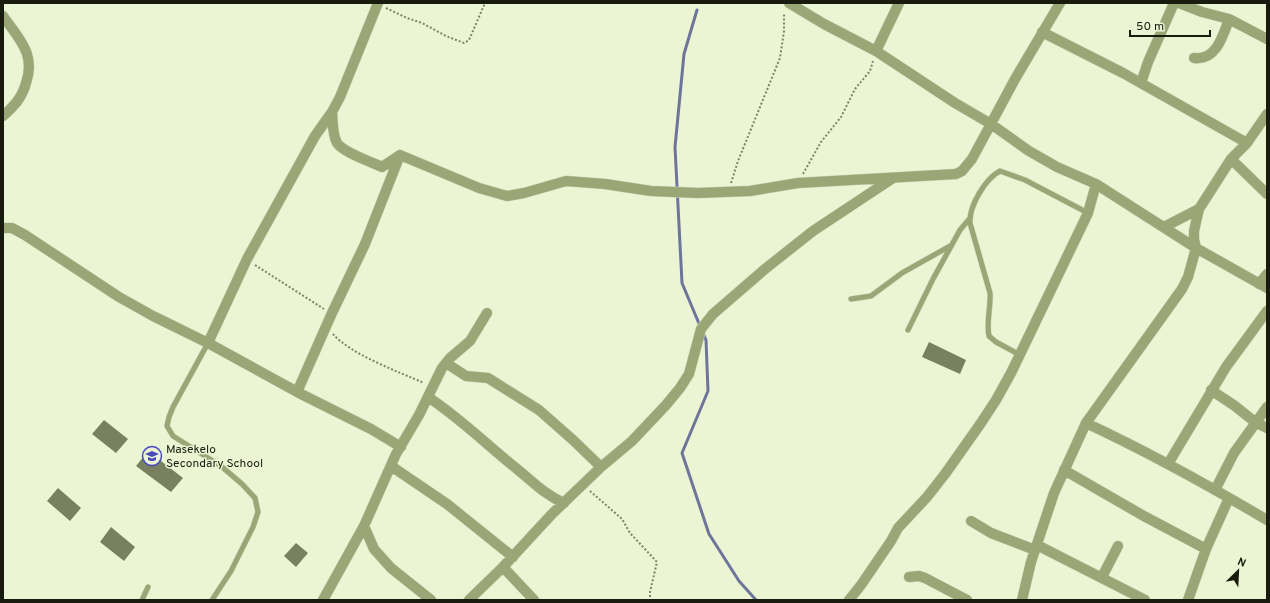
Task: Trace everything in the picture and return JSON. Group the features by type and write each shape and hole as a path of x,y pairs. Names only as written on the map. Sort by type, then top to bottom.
{"street":[{"path":"876,51 899,3"},
{"path":"400,155 479,188 512,196 566,181 677,193 730,192 798,184 956,174 962,171 972,159 1042,32 1060,3"},
{"path":"1140,83 1174,3"},
{"path":"1179,3 1202,12 1230,19 1267,39"},
{"path":"208,343 247,259 318,131 332,112 378,4"},
{"path":"787,7 876,51 955,103 991,124 1029,151 1057,168 1096,184 1196,248 1263,286 1267,274"},
{"path":"3,16 22,43 29,58 30,64 29,74 23,94 16,104 3,116"},
{"path":"1194,58 1204,57 1213,53 1221,41 1230,19"},
{"path":"1042,32 1140,83 1247,143"},
{"path":"332,112 334,135 341,147 382,166 400,155"},
{"path":"1022,600 1036,547 1054,493 1086,423 1182,289 1188,277 1196,248 1194,231 1199,209 1231,159 1247,143 1267,114"},
{"path":"297,392 365,244 400,155"},
{"path":"1231,159 1267,194"},
{"path":"469,600 503,567 564,503 601,467 614,457 648,425 680,388 689,374 702,329 713,314 813,231 894,177"},
{"path":"850,600 891,542 898,528 927,497 981,423 1007,380 1088,213 1096,184"},
{"path":"1164,227 1199,209"},
{"path":"3,228 12,228 25,235 119,297 208,343 297,392 371,429 401,447"},
{"path":"1168,464 1226,366 1267,311"},
{"path":"323,600 364,526 391,466 432,387 446,363 470,341 487,313"},
{"path":"446,363 466,376 488,378 539,410 601,467"},
{"path":"1211,390 1255,422 1267,428"},
{"path":"428,397 442,406 543,491 564,503"},
{"path":"1216,490 1234,452 1267,407"},
{"path":"1086,423 1168,464 1267,520"},
{"path":"391,466 447,504 513,556"},
{"path":"1064,470 1142,515 1206,549"},
{"path":"1190,600 1206,549 1229,498"},
{"path":"971,521 992,533 1036,547 1102,577 1145,600"},
{"path":"364,526 374,549 391,568 431,600"},
{"path":"1102,577 1118,546"},
{"path":"503,567 534,600"},
{"path":"909,578 919,576 926,578 967,600"}],"lane":[{"path":"908,330 951,246 960,230 970,218 982,189 993,175 1000,171 1025,180 1088,213"},
{"path":"970,218 971,227 990,293 991,301 988,325 989,336 996,342 1020,355"},
{"path":"850,299 872,296 902,273 951,246"},
{"path":"208,343 173,407 167,426 173,436 221,466 242,484 255,498 258,512 253,527 231,571 212,600"},
{"path":"142,600 148,587"}],"path":[{"path":"378,4 464,43 469,40 485,3"},
{"path":"730,192 738,162 780,58 787,7"},
{"path":"798,184 821,142 836,125 848,105 854,91 870,71 876,51"},
{"path":"247,259 332,313"},
{"path":"333,331 334,335 339,340 361,354 432,387"},
{"path":"583,485 622,518 630,533 657,562 650,592 650,600"}],"building":[{"path":"929,342 966,360 960,374 922,357"},
{"path":"104,420 128,439 116,453 92,434"},
{"path":"148,451 183,478 171,492 136,466"},
{"path":"58,488 81,508 70,521 47,501"},
{"path":"111,527 135,547 124,561 100,542"},
{"path":"296,543 308,553 296,567 284,556"}],"waterway":[{"path":"697,10 684,54 675,147 682,283 700,326"},
{"path":"703,333 706,340 708,391 682,453 709,534 739,581 756,600"}],"place":[{"name":"Masekelo Secondary School","path":"152,456"}]}
